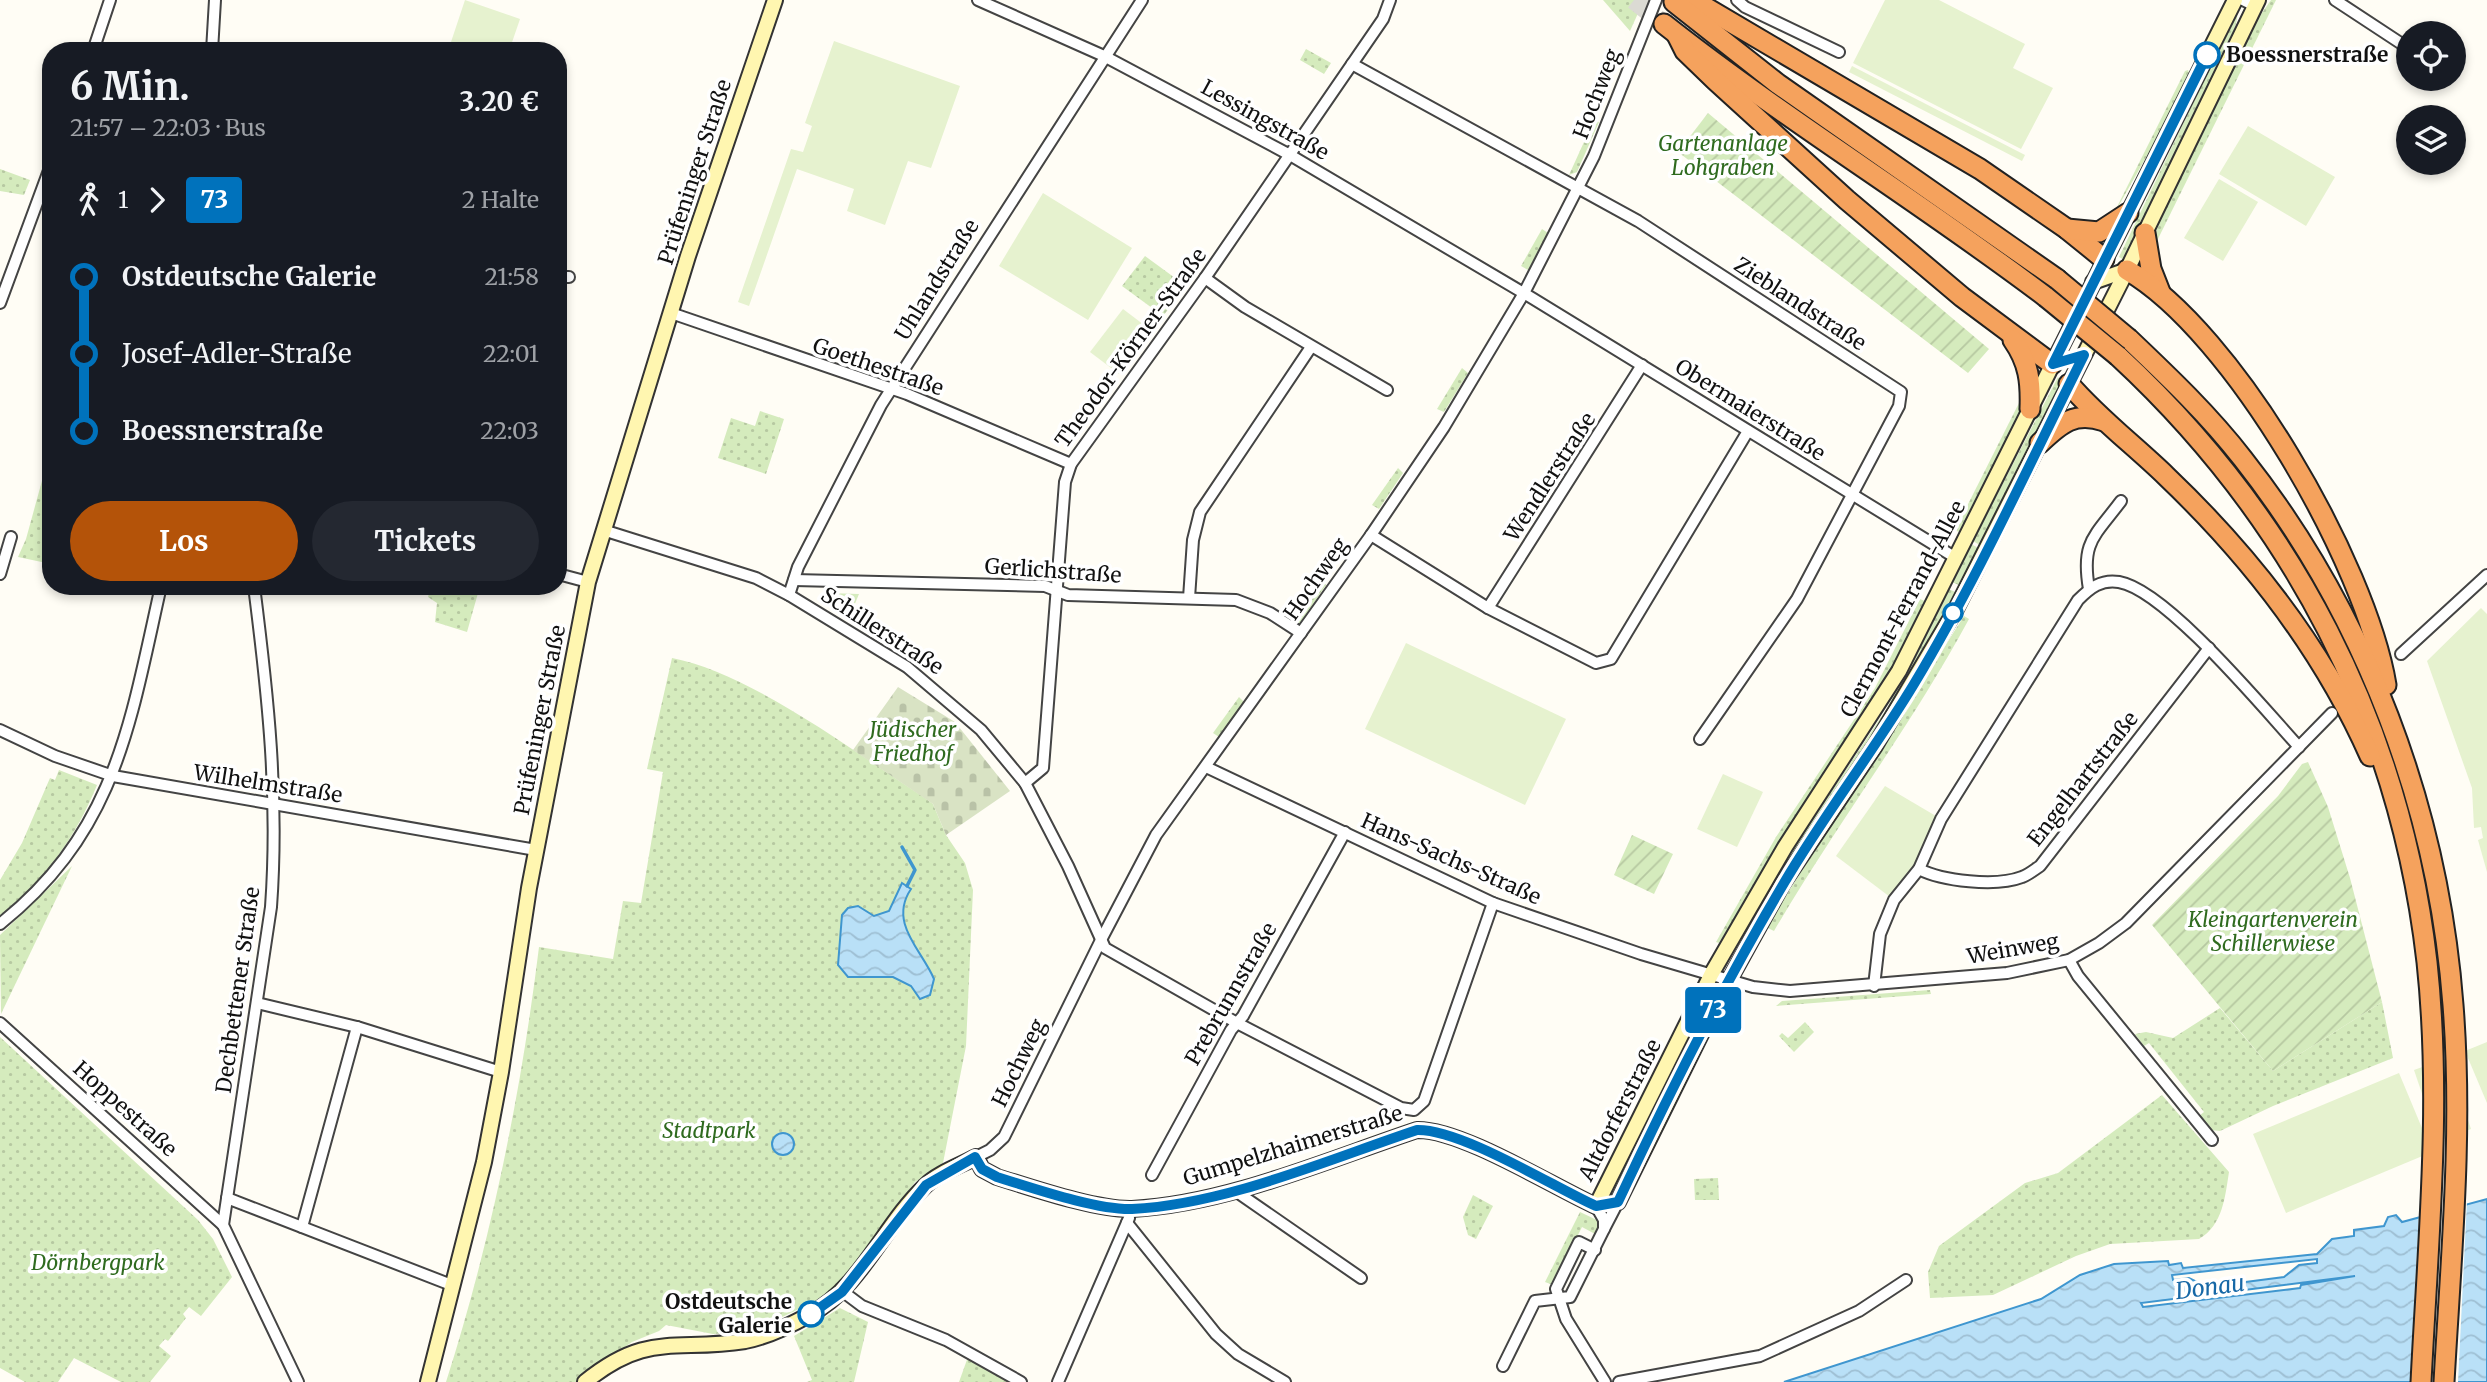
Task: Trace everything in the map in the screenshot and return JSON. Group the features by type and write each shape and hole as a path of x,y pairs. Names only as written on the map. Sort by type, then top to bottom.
{"highway":[{"path":"1674,1 1980,169 2067,229 2104,259"},
{"path":"1674,1 1778,84 2057,279 2129,339 2210,420 2271,496 2336,599 2390,718 2422,822 2440,908 2454,1004 2456,1148 2444,1382"},
{"path":"2053,364 2008,333 1779,139 1685,51 1671,29 1802,126 1967,239 2046,297 2118,356 2148,384 2230,474 2259,513 2320,612 2364,704 2414,877 2427,962 2431,1015 2432,1159 2421,1382"},
{"path":"2067,229 2099,232 2127,214"},
{"path":"2145,233 2151,268 2160,292"},
{"path":"2127,270 2160,292 2246,391 2307,486 2332,534 2368,623 2385,681 2390,718"},
{"path":"2008,333 2027,365 2030,409"},
{"path":"2069,384 2231,542 2261,576 2299,628 2334,684 2362,739 2414,877"},
{"path":"2040,443 2070,418 2090,416 2105,421"}],"street":[{"path":"95,42 107,0"},
{"path":"213,42 215,0"},
{"name":"Prüfeninger Straße","path":"428,1382 454,1286 501,1072 536,850 588,582 671,313 775,0"},
{"name":"Lessingstraße","path":"978,0 1104,56 1290,155 1524,293"},
{"name":"Uhlandstraße","path":"789,595 794,580 890,390 1142,0"},
{"name":"Theodor-Körner-Straße","path":"1025,783 1043,768 1065,482 1071,464 1290,155 1383,19 1390,0"},
{"path":"1737,0 1745,7 1839,52"},
{"name":"Clermont-Ferrand-Allee","path":"1713,974 1785,847 1880,705 2235,0"},
{"path":"2335,0 2396,40"},
{"name":"Hochweg","path":"975,1157 990,1150 1004,1137 1156,835 1371,535 1444,426 1524,293 1674,1"},
{"name":"Clermont-Ferrand-Allee","path":"1729,979 1815,833 1914,683 2127,270 2252,2"},
{"path":"1352,64 1579,189"},
{"path":"0,303 42,189"},
{"name":"Zieblandstraße","path":"1579,189 1638,222 1901,392 1899,406 1854,497"},
{"path":"2104,259 2127,270"},
{"path":"2093,282 2127,270"},
{"path":"1205,278 1311,347 1387,390"},
{"name":"Obermaierstraße","path":"1524,293 1956,558"},
{"name":"Goethestraße","path":"671,313 890,390 1071,464"},
{"path":"1189,598 1193,540 1200,512 1311,347"},
{"path":"2069,384 2053,364 2084,355"},
{"name":"Wendlerstraße","path":"1488,608 1642,365"},
{"path":"1371,535 1488,608 1578,655 1596,663 1605,663 1611,659 1748,431"},
{"path":"1700,739 1797,599 1854,497"},
{"path":"2089,589 2084,562 2086,551 2121,501"},
{"name":"Schillerstraße","path":"603,530 756,578 789,595 925,680 981,730 1025,783 1102,938"},
{"path":"0,574 11,537"},
{"path":"2401,654 2487,575"},
{"path":"567,576 588,582"},
{"name":"Gerlichstraße","path":"794,580 1045,586 1069,595 1236,600 1254,605 1301,633"},
{"path":"1874,986 1875,958 1883,924 1894,900 1919,869 1941,818 2078,600 2089,589 2112,581 2133,587 2209,648 2299,747"},
{"path":"0,924 43,888 65,862 93,818 125,745 159,595"},
{"name":"Dechbettener Straße","path":"223,1225 271,907 275,804 272,729 255,595"},
{"name":"Engelhartstraße","path":"1919,869 1935,877 1999,882 2022,877 2040,866 2209,648"},
{"name":"Weinweg","path":"1729,979 1753,987 1790,991 2007,974 2068,960 2099,943 2126,923 2332,713"},
{"name":"Wilhelmstraße","path":"0,730 55,756 113,776 536,850"},
{"name":"Hans-Sachs-Straße","path":"1206,767 1493,903 1641,954 1729,979"},
{"name":"Prebrunnstraße","path":"1153,1175 1345,832"},
{"path":"1102,938 1105,948 1237,1023 1401,1108 1420,1109 1493,903"},
{"path":"2068,960 2078,976 2212,1140"},
{"name":"Altdorferstraße","path":"1604,1229 1604,1220 1596,1206 1713,974"},
{"name":"Altdorferstraße","path":"1503,1366 1535,1301 1570,1297 1729,979"},
{"path":"257,1003 357,1027 501,1072"},
{"name":"Hoppestraße","path":"0,1023 223,1225"},
{"path":"302,1227 357,1027"},
{"name":"Gumpelzhaimerstraße","path":"975,1157 982,1169 997,1177 1111,1207 1129,1216 1234,1191 1417,1130 1427,1130 1459,1139 1596,1206"},
{"path":"585,1382 620,1358 656,1345 746,1341 764,1336 811,1314 842,1292 926,1185 975,1157"},
{"path":"1234,1191 1361,1278"},
{"path":"227,1198 454,1286"},
{"path":"1596,1206 1618,1202"},
{"path":"1058,1382 1129,1216"},
{"path":"1129,1216 1216,1335 1238,1354 1285,1382"},
{"path":"223,1225 298,1382"},
{"path":"1595,1250 1579,1242 1556,1289 1566,1319 1605,1382"},
{"path":"1619,1382 1760,1356 1859,1311 1906,1280"},
{"path":"842,1292 862,1306 946,1340 1021,1382"}],"green space":[{"path":"465,0 520,19 512,42 451,42"},
{"path":"1603,0 1644,0 1630,31"},
{"path":"1885,0 1939,0 2025,44 2013,68 2053,88 2021,149 1853,63"},
{"path":"2271,0 2276,0 2153,249 2164,210 2259,17"},
{"path":"2237,12 2236,25 2218,75 2126,261 2119,257"},
{"path":"834,41 960,86 931,168 908,161 885,225 847,211 854,189 797,169 749,306 738,302 791,149 803,152 812,126 805,123"},
{"path":"1306,49 1331,63 1324,74 1300,60"},
{"path":"1852,66 2025,155 2022,161 1849,72"},
{"path":"2188,70 2191,78 2110,221 2185,71"},
{"name":"Gartenanlage Lohgraben","path":"1708,113 1989,349 1968,373 1678,152"},
{"path":"1594,120 1599,122 1577,172 1569,175"},
{"path":"2248,126 2335,177 2306,226 2219,174"},
{"path":"0,169 30,180 24,195 0,191"},
{"path":"2219,179 2258,202 2223,261 2184,238"},
{"path":"1043,193 1132,248 1088,320 999,266"},
{"path":"1542,229 1548,233 1528,270 1521,266"},
{"path":"1145,256 1186,286 1163,316 1122,286"},
{"path":"1123,309 1152,331 1119,374 1090,352"},
{"path":"1462,368 1468,373 1444,412 1437,409"},
{"path":"2058,377 2061,382 1983,547 1973,541"},
{"path":"2021,399 2023,411 1959,532 1955,530"},
{"path":"760,411 784,419 766,474 718,458 731,418 755,426"},
{"path":"1398,468 1403,473 1379,509 1372,505"},
{"path":"42,481 42,562 18,557 26,539"},
{"path":"1971,544 1982,550 1963,587 1952,582"},
{"path":"1320,579 1326,585 1300,623 1291,621"},
{"path":"1949,589 1959,594 1923,661 1756,920 1786,860 1887,708"},
{"path":"827,593 859,594 848,620 824,601"},
{"path":"477,595 467,632 435,622 437,603 428,597"},
{"path":"1920,599 1927,602 1887,684 1719,943 1716,942 1776,837 1875,688"},
{"path":"2481,608 2487,614 2487,872 2478,840 2483,838 2481,827 2474,828 2472,788 2427,661"},
{"path":"1964,616 1969,619 1898,738 1774,931 1766,927"},
{"path":"1406,643 1566,719 1525,805 1365,729"},
{"name":"Stadtpark","path":"672,658 703,666 769,697 925,798 933,804 946,835 965,863 973,890 966,1046 943,1163 915,1182 832,1293 751,1332 713,1334 666,1325 659,1331 632,1342 576,1382 446,1382 477,1275 503,1167 539,947 613,959 623,901 641,903 663,772 647,769"},
{"name":"Jüdischer Friedhof","path":"898,687 955,722 1010,791 946,835 933,804 853,750"},
{"path":"1239,697 1244,702 1219,737 1213,733"},
{"name":"Kleingartenverein Schillerwiese","path":"2308,762 2328,807 2350,878 2382,1002 2273,1071 2152,925 2278,796 2302,764"},
{"path":"59,770 97,785 79,823 57,857 31,888 0,916 0,880 22,843 50,778 55,780"},
{"path":"1723,774 1763,792 1737,847 1697,829"},
{"path":"1885,786 1941,819 1919,869 1894,900 1836,856"},
{"path":"1632,835 1673,854 1654,894 1614,875"},
{"path":"72,866 1,1014 0,935"},
{"path":"1930,990 1931,994 1776,1006 1782,1001"},
{"path":"2382,1002 2393,1058 2273,1106 2220,1131 2210,1130 2199,1116 2204,1112 2149,1043 2144,1046 2135,1034 2146,1032 2173,1038 2220,1008 2273,1071"},
{"path":"1706,1003 1670,1086 1619,1189 1614,1187"},
{"path":"1805,1022 1814,1032 1794,1052 1779,1036 1782,1033 1788,1038"},
{"name":"Dörnbergpark","path":"0,1037 198,1220 213,1239 232,1277 201,1316 189,1307 183,1314 186,1318 168,1341 165,1339 159,1346 171,1356 150,1382 121,1382 74,1358 58,1382 25,1382 0,1368"},
{"path":"2487,1042 2487,1103 2465,1051"},
{"path":"2447,1058 2471,1129 2438,1141 2414,1070"},
{"path":"2399,1073 2432,1152 2286,1213 2253,1134"},
{"path":"2162,1095 2229,1172 2222,1210 2207,1233 2199,1239 2110,1244 2076,1256 1993,1295 1930,1298 1928,1272 1939,1246 2025,1183 2058,1173"},
{"path":"1718,1178 1719,1200 1695,1200 1694,1179"},
{"path":"1473,1195 1493,1206 1476,1239 1468,1235 1463,1217"},
{"path":"1580,1212 1601,1222 1597,1235 1582,1227 1553,1285 1545,1282"},
{"path":"840,1308 868,1322 854,1382 807,1382 812,1380 794,1336"},
{"path":"968,1357 1014,1382 959,1382"}],"water":[{"path":"902,883 911,889 903,913 905,925 934,979 930,995 920,999 911,986 893,977 848,977 838,965 842,915 848,908 858,906 874,916 889,911"},
{"path":"783,1133 793,1140 794,1144 787,1154 783,1155 773,1148 772,1144 779,1134"},
{"name":"Donau","path":"2487,1199 2487,1382 1784,1382 2041,1299 2080,1275 2114,1264 2168,1261 2169,1265 2181,1263 2183,1268 2317,1254 2332,1239 2354,1236 2354,1230 2384,1226 2388,1217 2396,1215 2402,1222","holes":["2317,1259 2317,1263 2299,1265 2284,1277 2207,1287 2189,1278 2173,1280 2172,1275","2355,1276 2301,1285 2300,1288 2143,1307 2141,1303"]}],"pier":[{"path":"2467,1201 2458,1382 2410,1382 2419,1214"}],"waterway":[{"path":"902,847 915,870 907,886"}],"tunnel":[{"path":"1634,0 1664,24"}],"bus line":[{"name":"73","path":"811,1314 842,1292 926,1185 975,1157 982,1169 1018,1184 1111,1207 1132,1209 1231,1191 1417,1130 1427,1130 1459,1139 1596,1206 1603,1207 1618,1202 1714,1006 1783,883 1875,746 1956,609 2084,355 2053,364 2207,55"}],"place":[{"name":"Boessnerstraße","path":"2207,55"},
{"name":"Ostdeutsche Galerie","path":"811,1314"}]}
